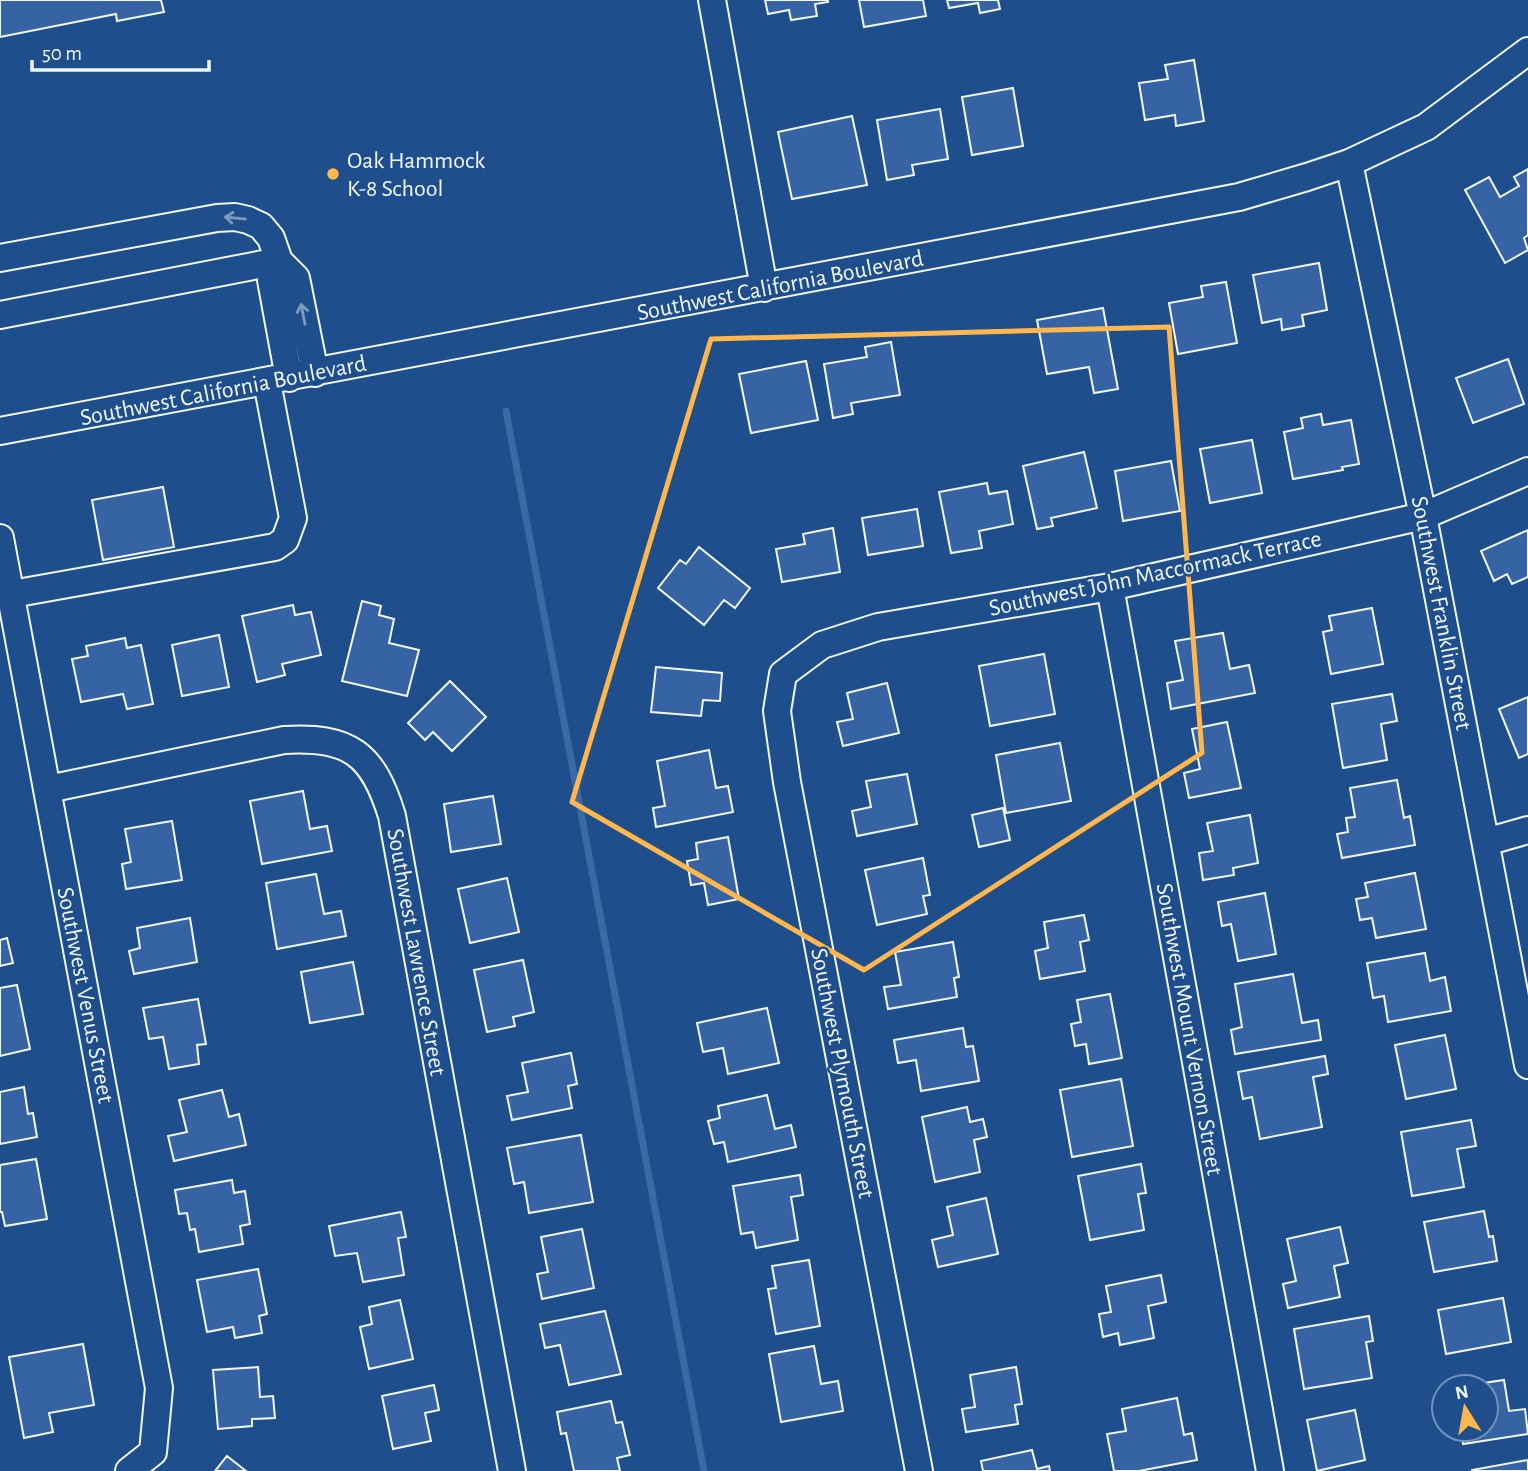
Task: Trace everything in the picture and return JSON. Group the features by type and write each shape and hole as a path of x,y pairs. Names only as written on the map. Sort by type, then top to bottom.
{"street":[{"path":"712,0 764,288"},
{"name":"Southwest California Boulevard","path":"0,431 1239,197 1349,163 1426,127 1528,51"},
{"name":"Southwest Franklin Street","path":"1349,163 1423,516 1528,1065"},
{"path":"0,258 217,218 235,217 261,226 271,238 279,261 296,278 315,373"},
{"path":"0,315 279,261"},
{"path":"12,594 275,547 285,540 293,518 278,380 271,280 279,261"},
{"name":"Southwest John Maccormack Terrace","path":"783,674 822,645 878,627 1110,587 1423,516 1528,471"},
{"name":"Southwest Venus Street","path":"0,538 159,1388 153,1452 129,1471"},
{"name":"Southwest Mount Vernon Street","path":"1110,587 1270,1471"},
{"name":"Southwest Plymouth Street","path":"783,674 777,711 787,782 919,1471"},
{"name":"Southwest Lawrence Street","path":"48,789 284,740 305,739 345,747 371,767 385,793 392,816 512,1471"},
{"path":"1486,842 1528,830"}],"highlighted area":[{"path":"1169,327 1202,753 864,970 572,802 711,339"}],"building":[{"path":"0,0 161,0 164,12 117,21 116,14 0,37"},
{"path":"765,0 828,2 815,4 817,16 791,20 789,10 768,14"},
{"path":"859,0 923,0 926,16 864,27"},
{"path":"947,0 998,0 1000,9 980,13 978,3 949,8"},
{"path":"1194,60 1204,121 1176,126 1175,115 1145,120 1139,83 1168,79 1165,65"},
{"path":"1013,88 1023,146 972,155 962,97"},
{"path":"940,109 948,159 912,165 914,175 887,180 877,120"},
{"path":"852,116 867,185 792,199 778,132"},
{"path":"1528,169 1528,235 1524,238 1528,250 1505,263 1465,190 1489,177 1500,197 1519,186 1514,177"},
{"path":"1319,263 1327,310 1302,315 1304,326 1282,330 1281,319 1262,323 1253,275"},
{"path":"1226,282 1237,343 1178,354 1169,303 1203,297 1201,286"},
{"path":"1103,308 1118,389 1094,393 1089,367 1047,374 1037,320"},
{"path":"891,342 900,395 851,403 853,414 833,418 824,364 867,357 865,347"},
{"path":"1508,359 1524,404 1473,423 1456,378"},
{"path":"806,361 818,420 751,433 739,374"},
{"path":"1321,414 1323,425 1351,420 1359,464 1342,467 1343,470 1293,479 1284,432 1303,428 1301,418"},
{"path":"1252,440 1262,493 1210,503 1200,449"},
{"path":"1084,452 1097,508 1051,518 1053,526 1037,529 1023,466"},
{"path":"1171,461 1180,511 1123,521 1115,471"},
{"path":"987,483 989,494 1007,491 1013,524 979,531 982,548 951,553 939,492"},
{"path":"163,487 174,547 103,560 92,500"},
{"path":"917,509 923,546 868,555 862,518"},
{"path":"833,528 840,572 782,582 776,549 805,544 803,534"},
{"path":"1528,530 1528,577 1512,584 1507,574 1494,581 1481,551"},
{"path":"699,547 750,588 735,608 724,600 704,625 658,588 680,560 686,564"},
{"path":"362,601 381,606 379,615 394,619 389,643 419,650 407,696 342,681"},
{"path":"293,605 295,615 311,612 321,655 282,664 285,675 257,682 242,616"},
{"path":"1372,608 1383,664 1331,674 1323,632 1332,630 1329,616"},
{"path":"1223,633 1230,669 1249,665 1255,693 1171,709 1167,683 1183,680 1175,641"},
{"path":"219,635 229,687 182,696 172,645"},
{"path":"125,638 127,648 141,645 153,704 127,709 123,694 81,702 72,659 88,656 86,646"},
{"path":"1044,654 1055,714 990,726 979,666"},
{"path":"656,667 722,673 720,701 703,700 701,716 651,712"},
{"path":"450,681 486,717 452,751 433,732 425,740 408,723"},
{"path":"887,683 899,733 843,746 837,722 853,719 847,693"},
{"path":"1392,694 1397,721 1381,724 1387,760 1343,768 1332,704"},
{"path":"1528,697 1528,754 1519,758 1499,709"},
{"path":"1227,722 1241,788 1189,798 1184,773 1200,769 1192,729"},
{"path":"1060,743 1071,801 1006,813 996,755"},
{"path":"709,750 716,788 728,786 733,812 656,827 653,808 665,806 657,761"},
{"path":"907,774 917,824 857,836 852,811 871,807 866,781"},
{"path":"1397,780 1404,818 1410,816 1415,845 1342,858 1337,834 1348,832 1346,818 1355,817 1350,788"},
{"path":"303,791 310,829 327,826 332,851 262,864 250,801"},
{"path":"493,796 501,844 451,852 444,804"},
{"path":"1003,808 1010,840 979,847 972,815"},
{"path":"1250,815 1258,863 1233,868 1234,875 1203,880 1199,853 1213,851 1207,823"},
{"path":"172,821 182,880 126,889 122,864 131,862 125,829"},
{"path":"728,837 739,899 708,905 704,883 691,885 687,861 698,859 696,843"},
{"path":"923,858 930,895 923,896 927,914 877,925 865,870"},
{"path":"1415,873 1426,929 1376,938 1372,918 1360,920 1356,899 1368,897 1365,883"},
{"path":"316,874 324,914 341,911 346,936 277,949 266,883"},
{"path":"507,878 519,932 470,943 458,889"},
{"path":"1265,893 1276,954 1238,961 1231,924 1222,926 1218,902"},
{"path":"1084,915 1089,940 1080,942 1085,971 1040,979 1035,951 1048,948 1044,922"},
{"path":"190,918 197,962 134,974 129,951 140,948 137,928"},
{"path":"7,938 13,963 0,966 0,940"},
{"path":"953,942 959,977 954,978 957,997 888,1009 884,987 901,985 895,952"},
{"path":"1425,953 1430,981 1445,977 1451,1011 1388,1022 1384,996 1373,998 1367,963"},
{"path":"523,960 534,1012 513,1017 515,1026 487,1032 474,970"},
{"path":"353,962 363,1014 310,1023 301,972"},
{"path":"1293,974 1302,1023 1318,1020 1321,1040 1235,1054 1231,1030 1242,1027 1235,984"},
{"path":"17,985 30,1049 0,1056 0,988"},
{"path":"1110,994 1122,1058 1089,1064 1086,1044 1075,1046 1071,1024 1081,1022 1077,1000"},
{"path":"198,999 206,1044 197,1045 199,1064 169,1069 163,1037 149,1039 143,1008"},
{"path":"767,1008 779,1063 728,1074 723,1048 703,1052 697,1023"},
{"path":"963,1028 966,1047 973,1046 979,1081 921,1091 916,1060 898,1063 894,1040"},
{"path":"1445,1035 1456,1089 1406,1099 1395,1045"},
{"path":"571,1053 577,1084 568,1086 572,1108 512,1120 507,1096 528,1092 522,1063"},
{"path":"1325,1056 1328,1074 1313,1077 1322,1127 1260,1139 1252,1097 1243,1099 1238,1072"},
{"path":"1121,1079 1133,1146 1072,1157 1060,1090"},
{"path":"24,1087 28,1114 33,1113 37,1137 0,1144 0,1092"},
{"path":"222,1090 229,1117 239,1114 246,1145 174,1161 168,1136 187,1132 179,1100"},
{"path":"767,1095 775,1129 791,1125 796,1147 728,1162 724,1142 714,1144 708,1121 720,1118 718,1106"},
{"path":"967,1107 970,1122 983,1119 987,1137 974,1140 980,1172 935,1182 922,1117"},
{"path":"1471,1120 1476,1146 1457,1149 1464,1187 1412,1196 1401,1132"},
{"path":"581,1135 593,1202 529,1213 524,1182 514,1184 507,1148"},
{"path":"36,1159 47,1219 5,1226 0,1212 0,1165"},
{"path":"1141,1164 1146,1193 1138,1194 1144,1230 1090,1240 1078,1176"},
{"path":"800,1175 803,1195 791,1197 798,1240 756,1248 753,1232 741,1234 733,1186"},
{"path":"232,1180 234,1193 245,1191 250,1224 240,1226 243,1244 199,1252 195,1229 190,1230 187,1213 179,1214 175,1190"},
{"path":"986,1198 998,1254 938,1267 932,1240 953,1235 947,1207"},
{"path":"1484,1211 1489,1237 1493,1236 1497,1261 1434,1272 1424,1222"},
{"path":"401,1212 406,1237 398,1238 404,1275 363,1282 357,1253 335,1256 329,1226"},
{"path":"1340,1227 1348,1263 1334,1266 1340,1297 1288,1308 1283,1284 1296,1281 1287,1239"},
{"path":"582,1229 594,1288 542,1299 537,1274 548,1272 541,1237"},
{"path":"809,1260 820,1326 776,1334 768,1289 776,1288 772,1266"},
{"path":"258,1269 267,1314 259,1316 262,1333 235,1338 233,1327 207,1332 197,1280"},
{"path":"1161,1275 1166,1302 1148,1306 1154,1338 1120,1345 1118,1333 1103,1337 1099,1314 1111,1312 1106,1286"},
{"path":"1503,1298 1511,1342 1446,1354 1438,1310"},
{"path":"400,1300 413,1359 369,1369 360,1327 372,1324 369,1307"},
{"path":"605,1311 621,1374 569,1385 560,1345 545,1348 540,1324"},
{"path":"1369,1316 1373,1341 1366,1342 1372,1378 1304,1389 1294,1329"},
{"path":"83,1344 94,1405 49,1413 53,1432 24,1438 9,1357"},
{"path":"814,1346 821,1384 838,1381 843,1411 781,1422 769,1354"},
{"path":"258,1367 260,1397 273,1396 275,1418 252,1419 252,1426 218,1429 213,1370"},
{"path":"1016,1367 1022,1404 1015,1405 1018,1424 966,1432 962,1409 975,1407 970,1375"},
{"path":"1504,1380 1509,1411 1525,1409 1528,1434 1500,1438 1500,1381"},
{"path":"434,1385 439,1410 425,1413 431,1441 393,1449 382,1396"},
{"path":"1177,1398 1184,1435 1192,1433 1197,1460 1139,1471 1114,1471 1107,1434 1126,1431 1122,1409"},
{"path":"611,1401 616,1423 622,1422 630,1455 617,1458 620,1471 574,1471 566,1433 561,1434 557,1412"},
{"path":"1355,1410 1365,1460 1317,1471 1307,1420"},
{"path":"1032,1450 1037,1469 1049,1466 1050,1471 983,1471 981,1461"},
{"path":"227,1456 246,1471 215,1471"},
{"path":"1528,1460 1528,1471 1472,1471 1472,1470"}],"waterway":[{"path":"506,411 704,1471"}],"place":[{"name":"Oak Hammock K-8 School","path":"333,174"}]}
